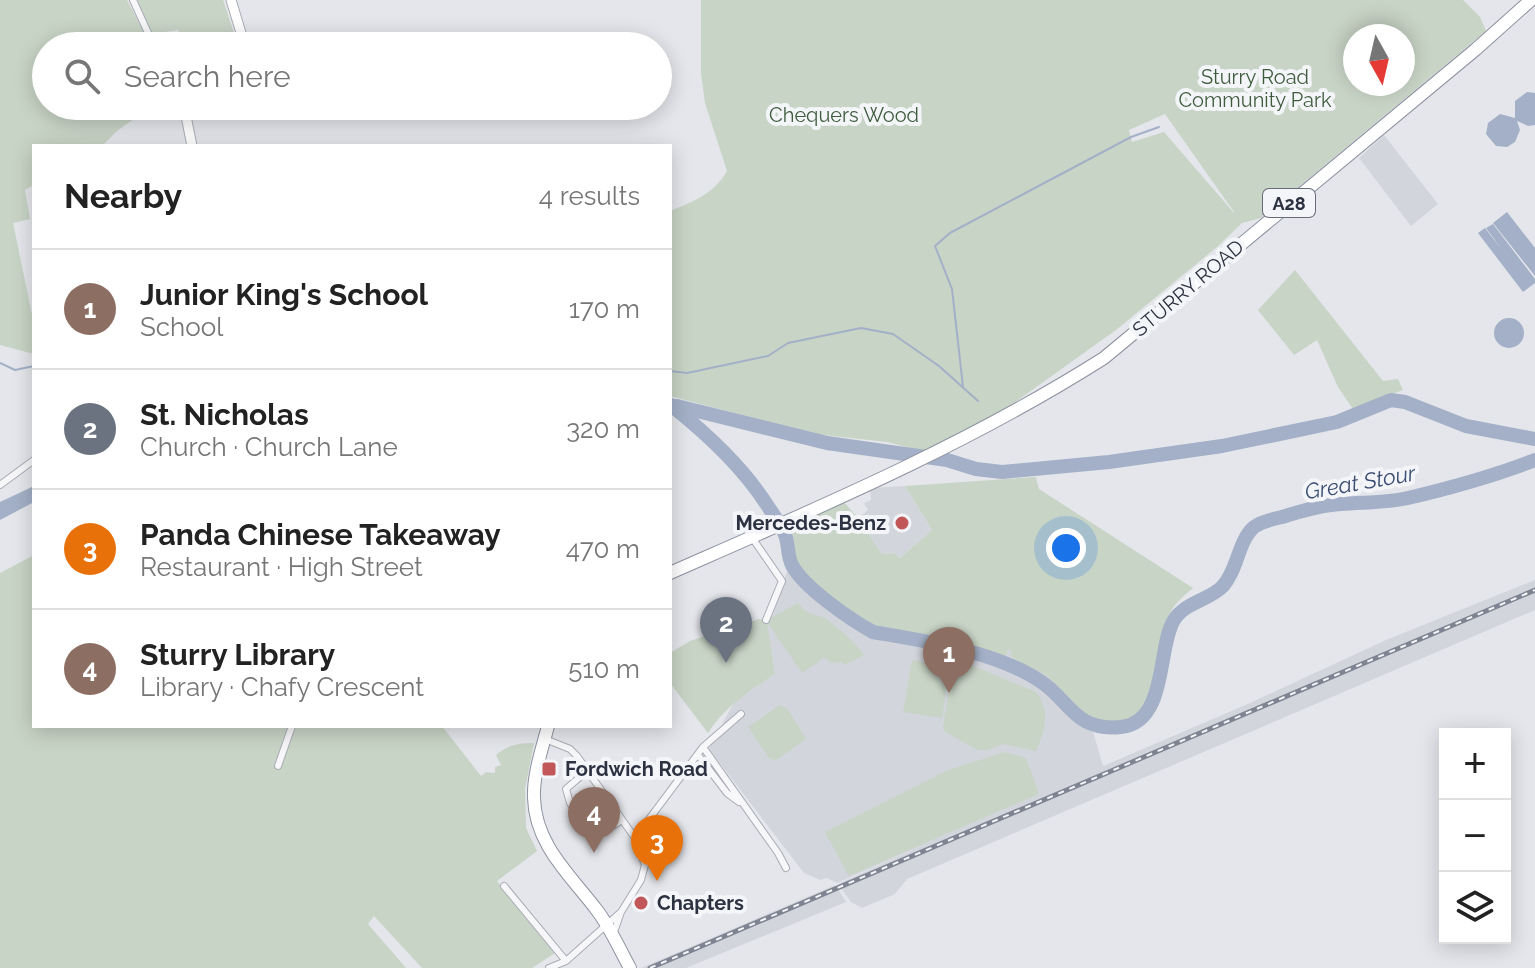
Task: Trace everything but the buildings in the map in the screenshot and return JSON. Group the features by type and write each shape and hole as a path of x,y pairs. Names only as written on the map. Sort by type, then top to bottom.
{"highway":[{"name":"STURRY ROAD","path":"757,536 967,438 1044,396 1104,358 1531,0"},
{"name":"A28","path":"672,572 757,536"},
{"path":"547,732 534,798 541,833 557,860 610,929 630,968"}],"street":[{"path":"133,0 148,32"},
{"path":"231,0 241,32"},
{"path":"187,120 192,144"},
{"path":"0,485 32,461"},
{"path":"757,536 782,581 766,620"},
{"path":"635,838 703,747 741,714"},
{"path":"278,766 291,728"},
{"path":"547,732 570,749 588,770 635,838 641,850 644,872 610,929 566,961 549,968"},
{"path":"703,747 786,868"},
{"path":"698,755 727,793 745,806"},
{"path":"588,770 566,789 570,803 590,830 597,833 622,820"},
{"path":"504,886 548,933 566,961"},
{"path":"610,929 621,912"}],"shaded area":[{"path":"1384,135 1438,204 1411,226 1359,158"},
{"path":"905,486 932,530 900,558 895,553 882,554 858,518 868,510 864,503 871,500 870,488"},
{"path":"787,571 851,625 870,633 1005,658 1008,650 1193,588 1175,603 1164,627 1155,683 1137,714 1117,724 1090,721 1103,766 1386,640 1535,580 1535,610 907,879 895,894 862,908 851,902 838,884 937,839 837,883 827,878 820,880 804,873 709,749 734,702 775,674 766,620 773,615"},
{"path":"833,886 846,902 686,968 641,968"}],"green space":[{"path":"0,0 127,0 144,32 32,32 32,120 132,120 104,144 32,144 32,186 25,190 30,219 13,223 32,314 32,353 0,345"},
{"path":"137,0 223,0 234,32 178,30 151,32"},
{"path":"701,0 1463,0 1480,17 1486,31 1415,90 1415,24 1343,24 1343,96 1408,96 1261,218 1242,223 1116,330 1011,405 926,452 887,442 814,434 672,397 672,210 710,191 727,171 705,103 701,73","holes":["1165,114 1234,213 1164,132 1132,142 1129,130"]},
{"path":"1295,270 1383,381 1398,379 1403,390 1353,409 1338,387 1317,340 1294,355 1258,310"},
{"path":"1036,477 1039,489 1193,588 1175,605 1166,621 1146,703 1137,715 1125,722 1095,722 1084,717 1048,677 1011,656 1012,651 1008,650 1005,658 876,629 815,586 790,553 787,529 843,501 882,554 895,553 900,558 932,530 905,486"},
{"path":"32,556 32,728 444,728 481,776 486,772 495,773 495,767 501,765 496,755 505,749 534,743 525,789 526,828 537,851 497,881 555,953 532,968 422,968 374,916 368,924 406,968 0,968 0,573"},
{"path":"798,603 806,611 837,627 864,655 845,665 824,658 802,673 767,622 775,674 730,707 708,733 672,686 672,652 690,641 759,619 767,620"},
{"path":"954,658 1036,692 1044,707 1045,722 1036,751 1003,744 988,750 977,750 944,731"},
{"path":"912,660 950,666 942,718 903,712"},
{"path":"780,705 787,708 806,739 775,761 768,757 748,727"},
{"path":"1005,752 1026,758 1039,794 849,876 825,832 948,770"}],"water":[{"path":"1527,92 1535,93 1535,125 1528,126 1517,121 1520,130 1515,142 1507,147 1496,146 1486,134 1488,123 1500,114 1515,118 1515,101"},
{"path":"1507,212 1535,248 1535,276 1493,223"},
{"path":"1493,224 1535,279 1535,283 1523,292 1478,233 1485,228 1502,250 1486,228"},
{"path":"1509,318 1520,322 1524,333 1520,344 1509,348 1498,344 1494,333 1498,322"},
{"path":"32,487 32,503 0,520 0,502"}],"waterway":[{"path":"963,387 952,289 935,246 950,233 1131,137 1159,127"},
{"path":"672,371 687,373 768,356 788,343 861,328 893,334 939,366 978,401"},
{"path":"0,363 15,370 32,366"},
{"name":"Great Stour","path":"677,406 827,443 947,460 976,469 1002,472 1109,462 1222,446 1337,422 1391,400 1405,402 1466,426 1535,439"},
{"name":"Great Stour","path":"672,406 712,440 748,479 782,528 790,561 798,574 841,611 873,632 959,649 1002,662 1050,688 1082,719 1105,727 1121,727 1136,722 1147,712 1159,682 1174,620 1184,609 1223,586 1245,540 1257,525 1326,506 1408,498 1535,460"}],"railway":[{"path":"650,968 1535,590"}],"place":[{"name":"Mercedes-Benz","path":"902,523"},
{"name":"St. Nicholas","path":"726,663"},
{"name":"Junior King's School","path":"949,693"},
{"name":"Fordwich Road","path":"549,769"},
{"name":"Sturry Library","path":"594,853"},
{"name":"Panda Chinese Takeaway","path":"657,881"},
{"name":"Chapters","path":"641,903"}],"park label":[{"name":"Sturry Road Community Park","path":"1255,88"},
{"name":"Chequers Wood","path":"844,115"}]}
